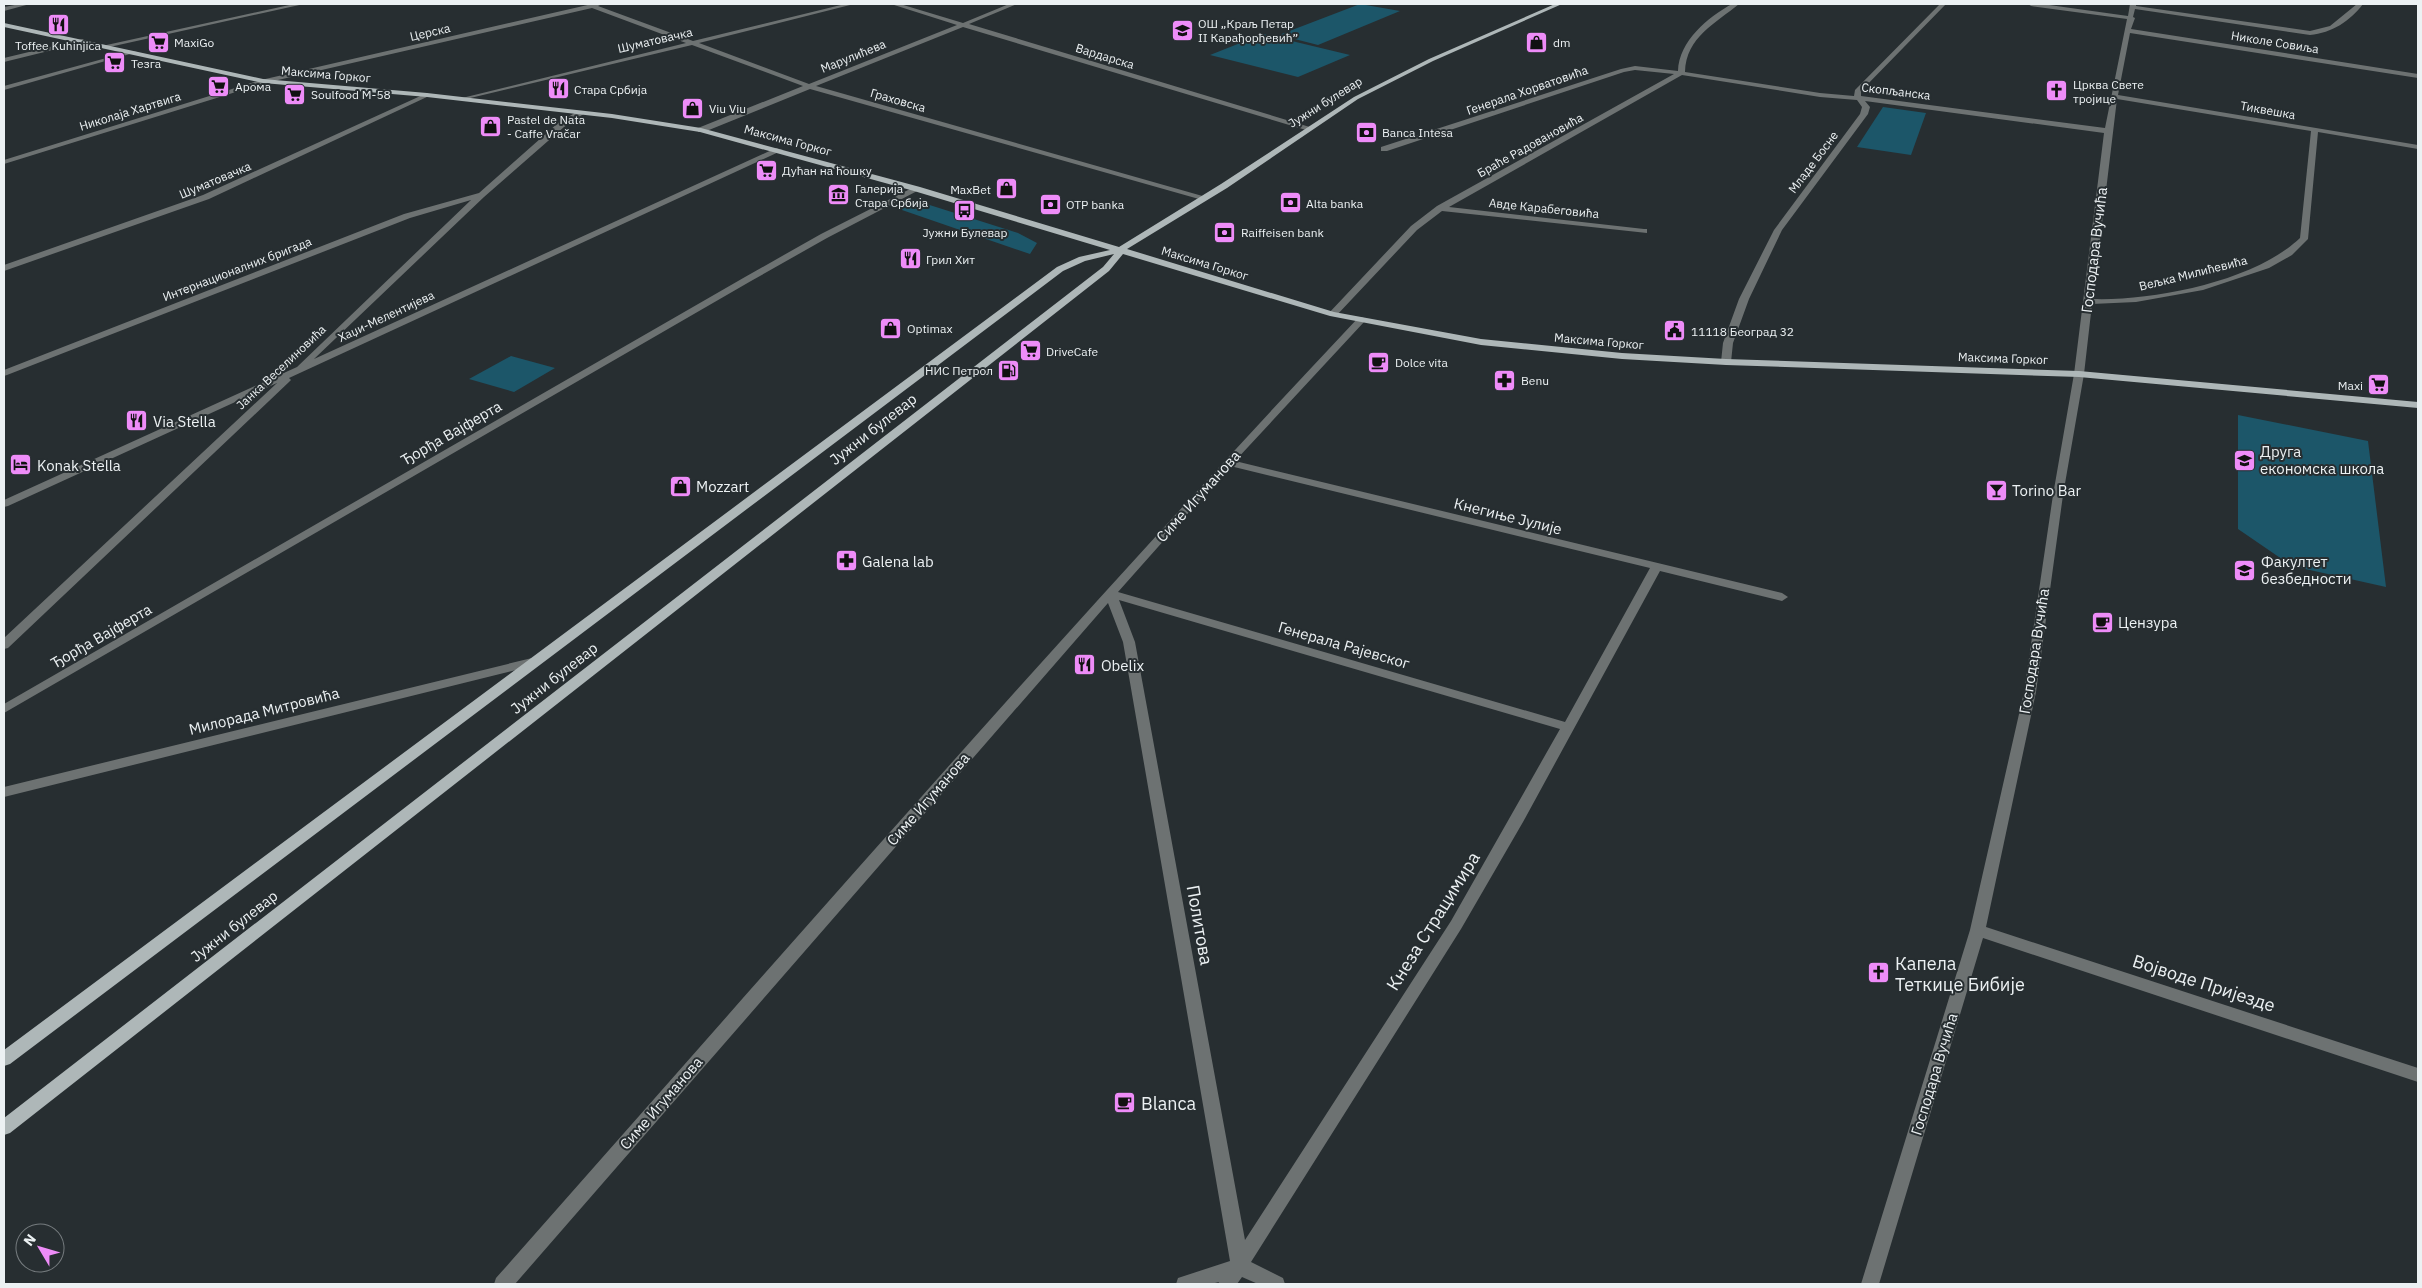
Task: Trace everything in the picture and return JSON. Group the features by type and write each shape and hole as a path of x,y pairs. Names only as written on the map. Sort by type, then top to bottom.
{"main road":[{"name":"Јужни булевар","path":"4,1058 1054,273 1082,259 1120,250 1203,199 1309,128 1381,85 1559,4"},
{"name":"Максима Горког","path":"4,25 264,81 464,99 701,130 917,189 1333,314 1499,344 1622,356 1726,362 2079,374 2418,405"},
{"name":"Јужни булевар","path":"4,1128 482,757 1035,323 1106,270 1120,250"}],"street":[{"path":"4,9 27,4"},
{"path":"105,46 301,4"},
{"name":"Церска","path":"264,81 602,4"},
{"name":"Шуматовачка","path":"464,99 851,4"},
{"name":"Вардарска","path":"894,4 1309,128"},
{"name":"Марулићева","path":"701,130 1014,4"},
{"path":"1680,73 1681,63 1701,31 1716,15 1736,4"},
{"path":"1858,97 1856,94 1860,88 1943,4"},
{"path":"2031,4 2132,18"},
{"path":"2133,6 2310,33 2325,33 2331,30 2360,4"},
{"name":"Граховска","path":"593,6 808,86 1203,199"},
{"name":"Господара Вучића","path":"1870,1284 1978,930 2030,692 2058,495 2079,374 2114,96 2132,18 2133,6"},
{"name":"Николе Совиља","path":"2129,31 2418,76"},
{"path":"4,60 83,41"},
{"path":"4,88 134,52"},
{"name":"Генерала Хорватовића","path":"1384,149 1622,70 1635,68 1680,73"},
{"name":"Скопљанска","path":"1680,73 1820,95 1858,97 2109,131"},
{"name":"Браће Радовановића","path":"1333,314 1414,228 1440,208 1680,73"},
{"name":"Николаја Хартвига","path":"4,162 264,81"},
{"name":"Шуматовачка","path":"4,268 206,197 427,95"},
{"name":"Тиквешка","path":"2114,96 2418,148"},
{"name":"Младе Босне","path":"1726,362 1728,343 1744,299 1778,230 1864,114 1866,107 1858,97"},
{"name":"Јанка Веселиновића","path":"4,645 481,195 561,125 581,113"},
{"name":"Вељка Милићевића","path":"2087,301 2120,303 2179,292 2251,273 2287,257 2298,248 2304,239 2315,130"},
{"name":"Хаџи-Мелентијева","path":"4,504 779,150"},
{"name":"Ђорђа Вајферта","path":"4,710 739,284 917,189"},
{"name":"Интернационалних бригада","path":"4,373 407,216 481,195"},
{"name":"Авде Карабеговића","path":"1440,208 1644,232"},
{"name":"Симе Игуманова","path":"503,1284 1110,594 1228,462 1361,320"},
{"name":"Кнегиње Јулије","path":"1228,462 1656,568 1782,597"},
{"name":"Кнеза Страцимира","path":"1227,1284 1456,925 1516,822 1656,568"},
{"name":"Генерала Рајевског","path":"1110,594 1568,727"},
{"name":"Политова","path":"1110,594 1129,642 1240,1266"},
{"name":"Милорада Митровића","path":"4,792 532,662"},
{"name":"Војводе Пријезде","path":"1978,930 2418,1075"},
{"path":"1185,1284 1240,1266 1276,1284"}],"shaded area":[{"path":"1360,4 1400,11 1318,45 1279,35"},
{"path":"1263,34 1350,55 1298,77 1210,55"},
{"path":"1883,107 1926,113 1911,155 1857,147"},
{"path":"917,201 1018,233 1037,243 1030,254 902,210 905,205"},
{"path":"511,356 555,368 514,392 469,379"},
{"path":"2238,415 2368,441 2386,587 2292,566 2238,529"}],"place":[{"name":"Toffee Kuhinjica","path":"58,24"},
{"name":"ОШ „Краљ Петар II Карађорђевић”","path":"1182,30"},
{"name":"MaxiGo","path":"158,42"},
{"name":"dm","path":"1537,42"},
{"name":"Тезга","path":"115,63"},
{"name":"Арома","path":"219,86"},
{"name":"Стара Србија","path":"558,89"},
{"name":"Црква Свете тројице","path":"2057,91"},
{"name":"Soulfood M-58","path":"295,94"},
{"name":"Viu Viu","path":"693,108"},
{"name":"Pastel de Nata - Caffe Vračar","path":"491,126"},
{"name":"Banca Intesa","path":"1366,132"},
{"name":"Дућан на ћошку","path":"766,170"},
{"name":"MaxBet","path":"1007,189"},
{"name":"Галерија Стара Србија","path":"839,195"},
{"name":"Alta banka","path":"1290,203"},
{"name":"OTP banka","path":"1050,204"},
{"name":"Јужни Булевар","path":"965,211"},
{"name":"Raiffeisen bank","path":"1225,232"},
{"name":"Грил Хит","path":"910,259"},
{"name":"Optimax","path":"891,328"},
{"name":"11118 Београд 32","path":"1675,331"},
{"name":"DriveCafe","path":"1030,351"},
{"name":"Dolce vita","path":"1379,362"},
{"name":"НИС Петрол","path":"1009,370"},
{"name":"Benu","path":"1505,380"},
{"name":"Maxi","path":"2379,385"},
{"name":"Via Stella","path":"137,421"},
{"name":"Друга економска школа","path":"2244,460"},
{"name":"Konak Stella","path":"21,465"},
{"name":"Mozzart","path":"680,486"},
{"name":"Torino Bar","path":"1996,490"},
{"name":"Galena lab","path":"846,561"},
{"name":"Факултет безбедности","path":"2245,570"},
{"name":"Цензура","path":"2102,622"},
{"name":"Obelix","path":"1085,665"},
{"name":"Капела Теткице Бибије","path":"1879,973"},
{"name":"Blanca","path":"1125,1103"}]}
